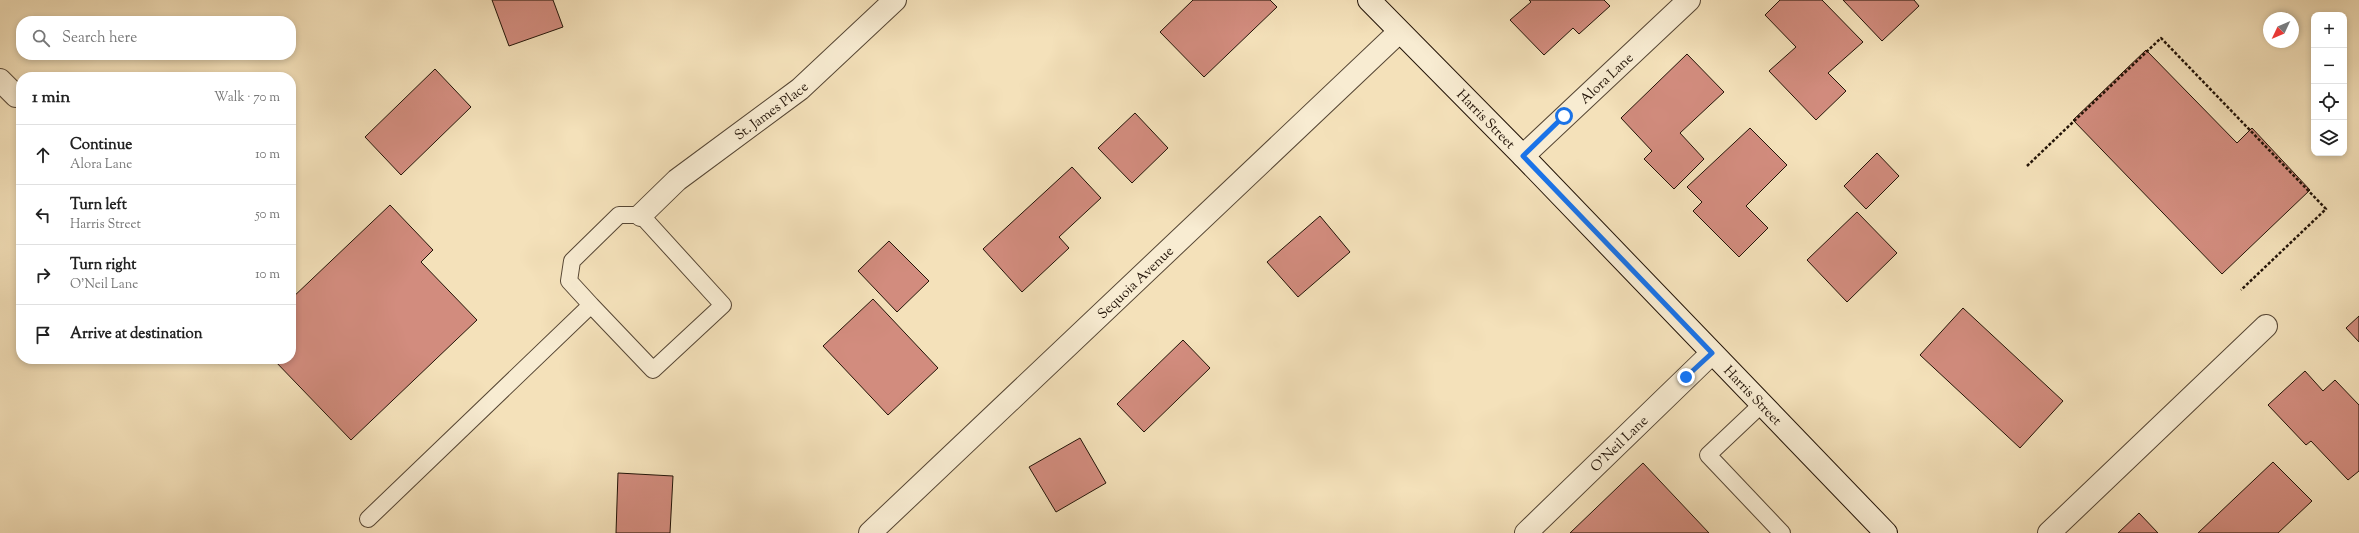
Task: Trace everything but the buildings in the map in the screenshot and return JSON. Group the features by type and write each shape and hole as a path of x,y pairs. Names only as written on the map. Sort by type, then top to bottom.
{"street":[{"name":"St. James Place","path":"641,216 677,180 800,89 895,0"},
{"name":"Harris Street","path":"1369,0 1523,156 1886,533"},
{"name":"Alora Lane","path":"1523,156 1688,0"},
{"name":"Sequoia Avenue","path":"870,533 1399,32"},
{"path":"0,80 16,96"},
{"path":"2049,533 2266,326"},
{"name":"O'Neil Lane","path":"1526,533 1712,353"}],"lane":[{"path":"619,215 641,216 723,305 654,370 591,305 569,281 572,260 619,215"},
{"path":"368,519 591,305"},
{"path":"1762,404 1708,455 1782,533"}],"path":[{"path":"2027,166 2161,38 2326,209 2241,290"}],"route":[{"path":"1564,116 1523,156 1712,353 1686,377"}]}
